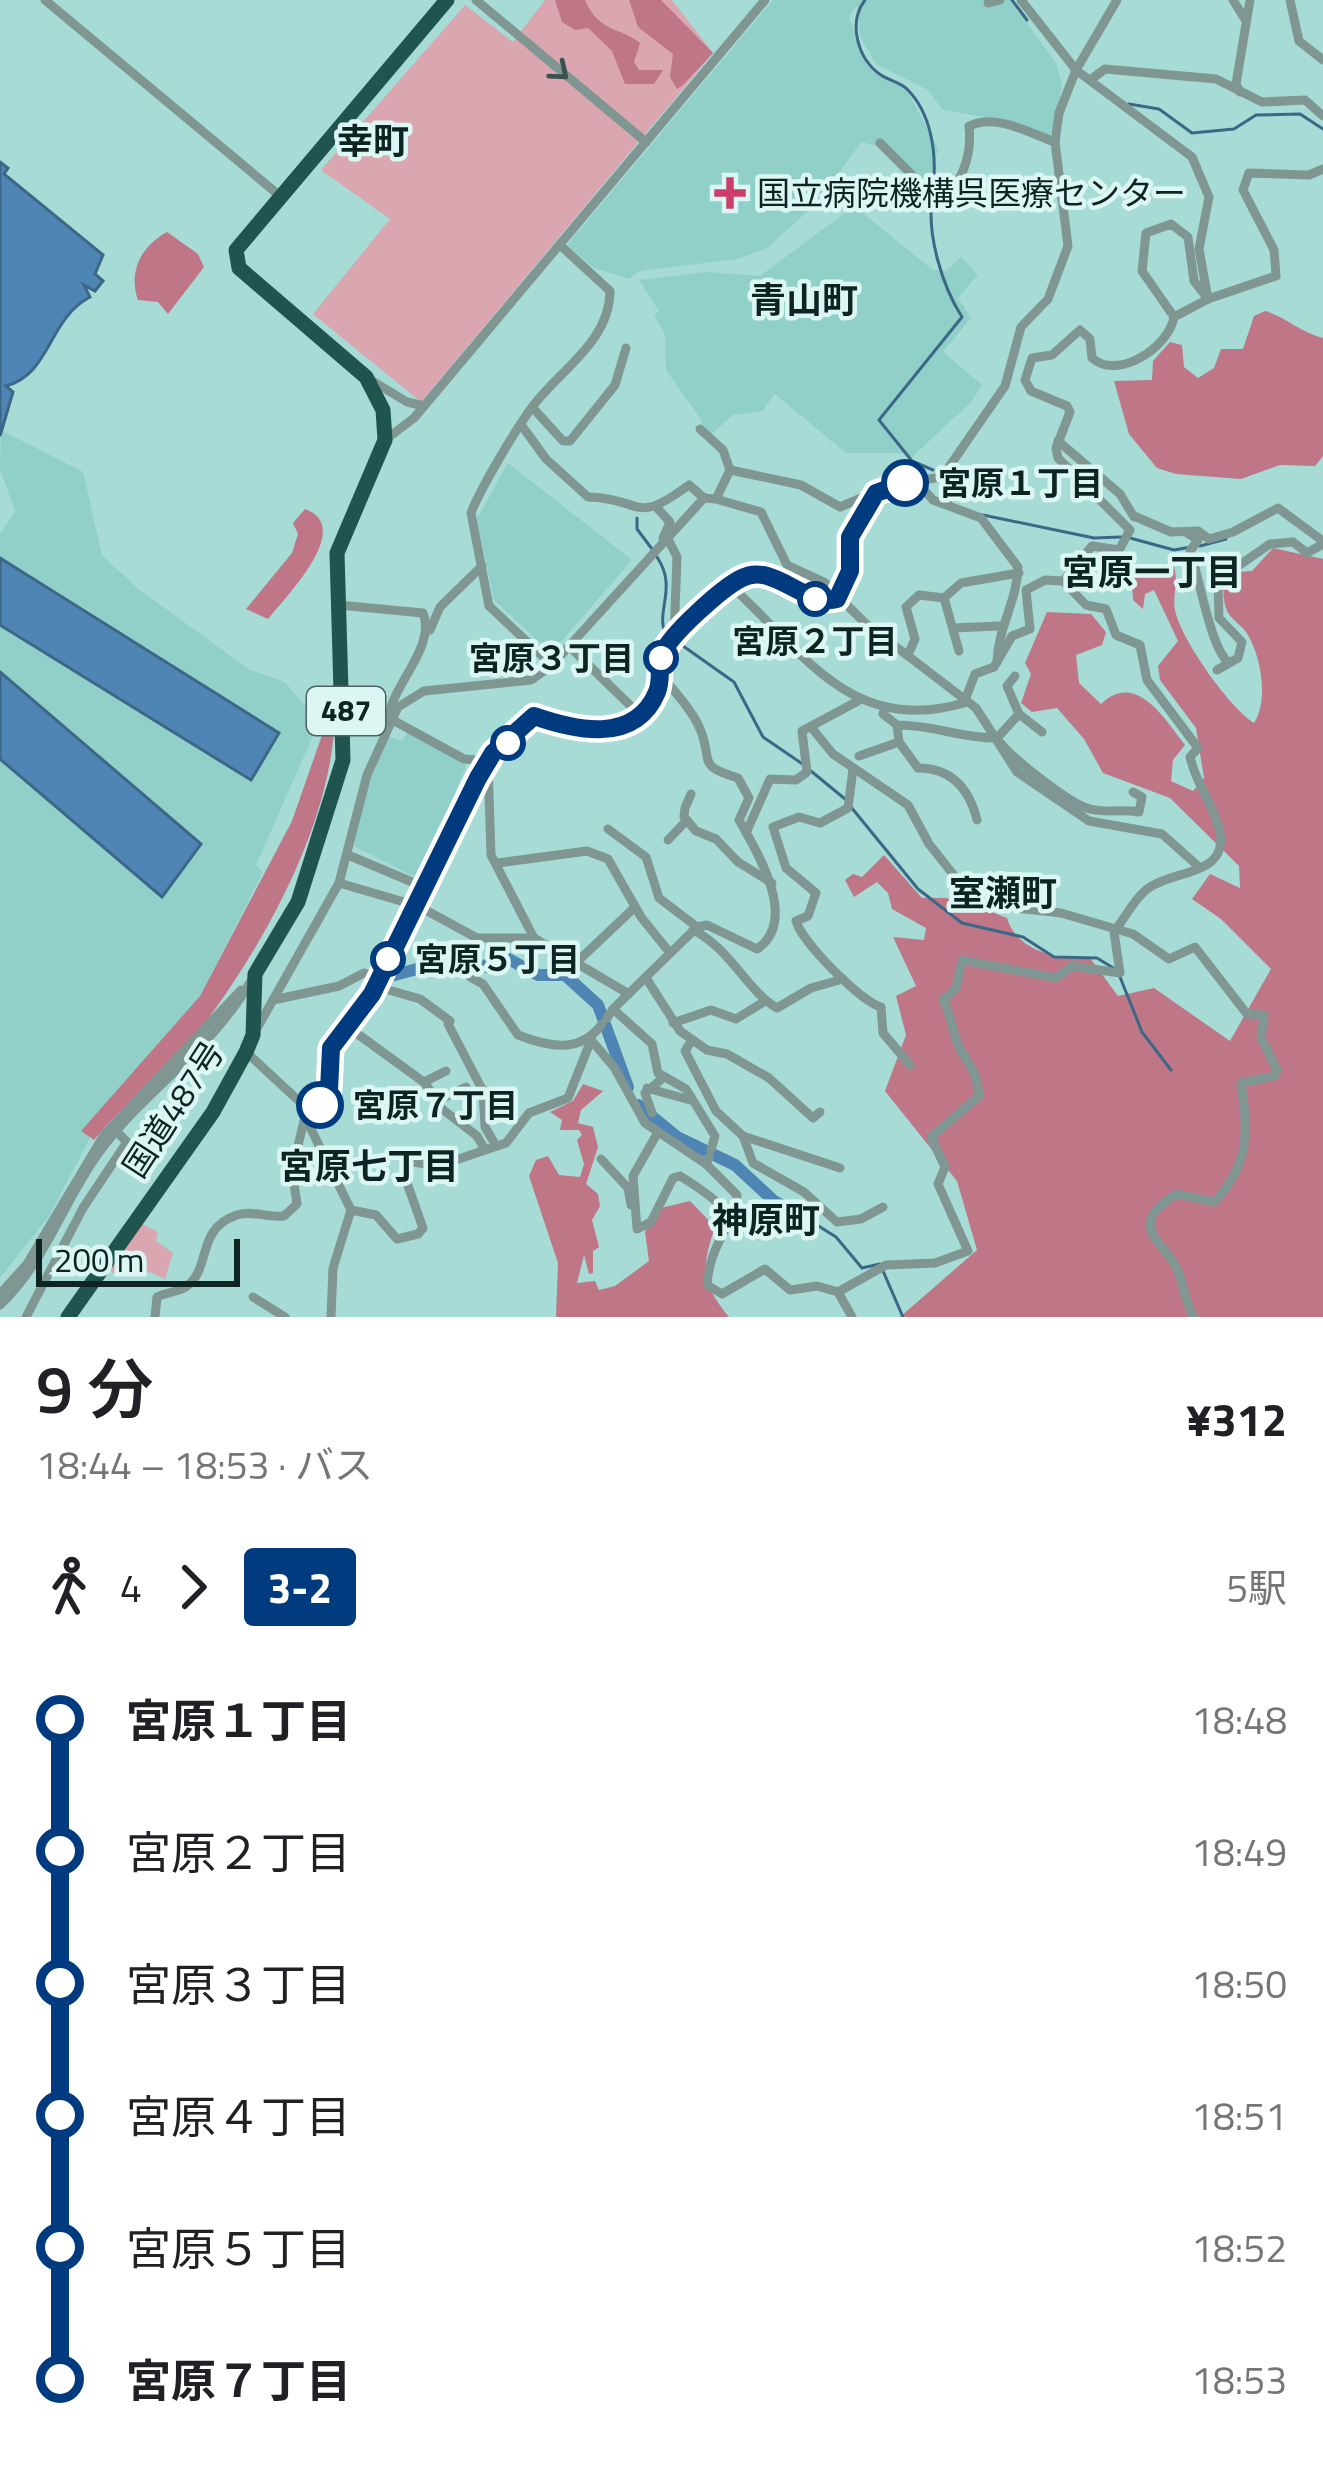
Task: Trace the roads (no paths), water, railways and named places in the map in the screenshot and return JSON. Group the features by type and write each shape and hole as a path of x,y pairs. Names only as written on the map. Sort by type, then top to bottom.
{"highway":[{"path":"385,440 383,410 366,377 236,261 236,250 446,0"},
{"name":"国道487号","path":"68,1317 213,1112 253,1035 255,974 298,902 344,760 346,707 337,553 385,440"}],"street":[{"path":"46,0 280,196"},
{"path":"476,0 646,142"},
{"path":"385,440 401,431 424,406 765,0"},
{"path":"1021,0 1076,70 1192,157 1209,197 1199,249 1208,299"},
{"path":"730,470 801,485 840,507 942,477 954,467 1005,386 1021,327 1048,299 1068,246 1054,142 1076,70 1117,0"},
{"path":"1233,0 1246,22"},
{"path":"1242,96 1236,84 1250,0"},
{"path":"1290,0 1299,41 1323,60"},
{"path":"1090,80 1105,68 1154,70 1225,82 1242,96 1262,102 1305,100 1323,116"},
{"path":"880,143 932,198 952,191 960,178 971,143 969,126 977,122 997,121 1054,142"},
{"path":"1174,317 1208,299 1276,276 1274,250 1243,190 1250,172 1309,175 1323,169"},
{"path":"1130,530 1064,464 1058,441 1070,412 1067,406 1031,391 1025,373 1032,358 1052,355 1080,330 1090,339 1096,364 1137,361 1172,329 1174,317 1142,272 1146,233 1156,226 1171,224 1188,237 1194,281 1208,299"},
{"path":"552,665 489,606 471,513 532,407 569,368 608,311 610,291 604,282 561,246"},
{"path":"563,441 570,441 615,385 626,348"},
{"path":"366,377 407,402 424,406"},
{"path":"532,407 575,451"},
{"path":"522,426 546,459 588,497 605,497 636,510 658,508 689,485 710,498 761,512 787,565 824,582 837,599 976,708 1004,752 1038,771 1067,800 1090,809 1139,812 1142,796 1133,792"},
{"path":"700,429 723,450 730,470"},
{"path":"1058,441 1120,494 1134,516 1198,540 1190,551 1204,586 1216,651 1228,662"},
{"path":"947,502 954,467"},
{"path":"389,718 424,691 519,683 552,665 664,541 710,498 730,470"},
{"path":"917,482 921,492 981,518 1019,573 1011,611 999,626 997,662"},
{"path":"837,599 850,571 850,537 876,493"},
{"path":"658,508 670,523 664,541"},
{"path":"1182,531 1198,530 1209,538 1223,536 1278,508 1323,542 1307,554 1293,542 1270,544 1218,580 1219,618 1242,642 1238,658 1217,670"},
{"path":"1063,580 1092,546 1118,550 1134,516"},
{"path":"351,1210 376,1215 397,1238 415,1236 423,1228 407,1183 407,1161 438,1166 490,1147 512,1138 529,1113 568,1098 591,1040 607,1017 695,928 707,925 757,950 772,935 772,883 739,820 749,798 744,784 712,770 701,729 665,680 677,557 664,541"},
{"path":"253,1035 339,883 389,706 440,607 482,566"},
{"path":"908,656 915,639 906,607 919,595 944,598 961,583 1019,573"},
{"path":"155,1317 157,1297 186,1287 198,1272 205,1244 216,1227 240,1214 284,1216 297,1204 293,1161 310,1113 329,1090 327,1055 376,982 418,906 488,761 532,717 588,733 639,714 655,696 671,641 730,585 752,574 822,603 837,599"},
{"path":"838,1292 886,1265 935,1264 968,1251 938,1184 945,1167 931,1136 979,1096 977,1071 957,1045 955,1021 943,1000 956,988 959,963 1056,978 1072,966 1092,965 1117,974 1123,965 1112,945 1114,932 1147,888 1216,860 1220,832 1196,786 1190,757 1198,748 1147,680 1140,645 1116,634 1106,609 1086,605 1063,580 1045,580 1025,590 1030,629 1012,636 997,662 974,674 964,703"},
{"path":"730,585 815,672 857,701 885,708 933,710 964,703"},
{"path":"944,598 959,651"},
{"path":"337,605 423,613 427,622 415,663"},
{"path":"952,628 999,626"},
{"path":"569,646 639,714"},
{"path":"1015,676 1007,686 1019,714 1042,732"},
{"path":"746,832 770,779 796,781 807,772 802,731 857,701"},
{"path":"885,708 883,714 897,725 932,723 962,738 997,738 1019,714"},
{"path":"389,718 464,759 488,761"},
{"path":"897,725 898,742 918,768 941,768 956,778 977,820"},
{"path":"811,727 854,769 908,805 961,884 1016,908 1133,934 1168,959 1195,947 1247,1014 1264,1015 1261,1038 1274,1057 1274,1076 1240,1085 1248,1115 1237,1177 1214,1202 1177,1194 1160,1203 1151,1219 1155,1246 1177,1266 1182,1298 1194,1317"},
{"path":"997,738 1002,755 1016,772 1085,819 1162,834 1198,866"},
{"path":"859,756 898,742"},
{"path":"488,761 490,855 534,938"},
{"path":"854,769 848,808 820,823 799,817 773,827 786,868 816,893 808,916 796,921 801,937 863,1002 881,1006 883,1033 910,1065"},
{"path":"691,794 685,808 687,820 772,883"},
{"path":"668,840 687,820"},
{"path":"608,829 653,866 667,907 738,964 766,1001 777,1008 811,988 843,979"},
{"path":"614,865 627,848"},
{"path":"498,863 587,851 614,865 634,907 670,953"},
{"path":"348,855 424,887"},
{"path":"339,883 418,906 477,938 534,938 629,994"},
{"path":"578,961 634,907"},
{"path":"1049,912 1065,907"},
{"path":"477,938 470,969 518,1035 573,1048 591,1040"},
{"path":"273,1000 339,986 364,973 420,999 449,1023 484,1091 490,1147"},
{"path":"0,1294 27,1264 86,1159 255,974"},
{"path":"646,978 674,1023 692,1040 769,1078 813,1118 820,1112"},
{"path":"674,1023 711,1010 736,1019 766,1001"},
{"path":"607,1017 652,1044 658,1073 680,1082 715,1136 708,1157"},
{"path":"348,1027 424,1082 437,1101 490,1147"},
{"path":"591,1040 614,1067 632,1106 658,1132 708,1157 737,1195 735,1211 757,1212"},
{"path":"692,1040 685,1051 707,1098 743,1136 753,1163 804,1192 837,1222 861,1219 883,1207"},
{"path":"246,1052 310,1113 309,1125 351,1210 333,1268 330,1316"},
{"path":"424,1082 446,1071"},
{"path":"652,1113 644,1099 647,1088 666,1076"},
{"path":"437,1101 466,1087"},
{"path":"647,1088 690,1100"},
{"path":"0,1305 38,1262 114,1129"},
{"path":"26,1317 83,1208 127,1142 114,1129"},
{"path":"633,1211 632,1175 658,1132"},
{"path":"743,1136 840,1168"},
{"path":"601,1159 628,1188 637,1229 644,1229 673,1178 680,1175 717,1196 726,1214 724,1242 709,1263 707,1285 722,1294 735,1292 765,1269 790,1290 817,1286 838,1292 852,1317"},
{"path":"253,1297 285,1317"}],"waterway":[{"path":"865,0 856,29 861,50 873,68 907,89 922,110 933,149 933,188"},
{"path":"1012,0 1027,20"},
{"path":"1129,104 1159,109 1192,133 1234,129 1256,115 1300,114 1323,129"},
{"path":"932,198 938,260 962,317 879,420 912,461 933,470"},
{"path":"983,515 1094,538 1121,537"},
{"path":"637,518 637,529 652,549"},
{"path":"1130,538 1174,550 1191,547"},
{"path":"1200,546 1226,539"},
{"path":"657,557 666,580 663,628 667,637"},
{"path":"676,641 734,682 763,737 804,765"},
{"path":"811,771 845,799"},
{"path":"851,807 918,889 962,923 1023,937 1054,957 1097,958 1115,969"},
{"path":"383,978 436,964 460,970 484,967 501,955 538,975 565,975 598,1005 628,1087"},
{"path":"1120,977 1142,1032 1171,1070"},
{"path":"638,1105 677,1137 735,1165 774,1201 809,1220"},
{"path":"809,1220 836,1237 862,1268 880,1264 903,1317"}],"place":[{"name":"国立病院機構呉医療センター","path":"730,193"},
{"name":"宮原１丁目","path":"905,483"},
{"name":"宮原２丁目","path":"815,599"},
{"name":"宮原３丁目","path":"661,658"},
{"name":"宮原５丁目","path":"388,959"},
{"name":"宮原７丁目","path":"320,1105"}],"district":[{"name":"幸町","path":"373,141"},
{"name":"青山町","path":"804,300"},
{"name":"宮原一丁目","path":"1152,572"},
{"name":"室瀬町","path":"1003,893"},
{"name":"宮原七丁目","path":"369,1166"},
{"name":"神原町","path":"766,1220"}]}
